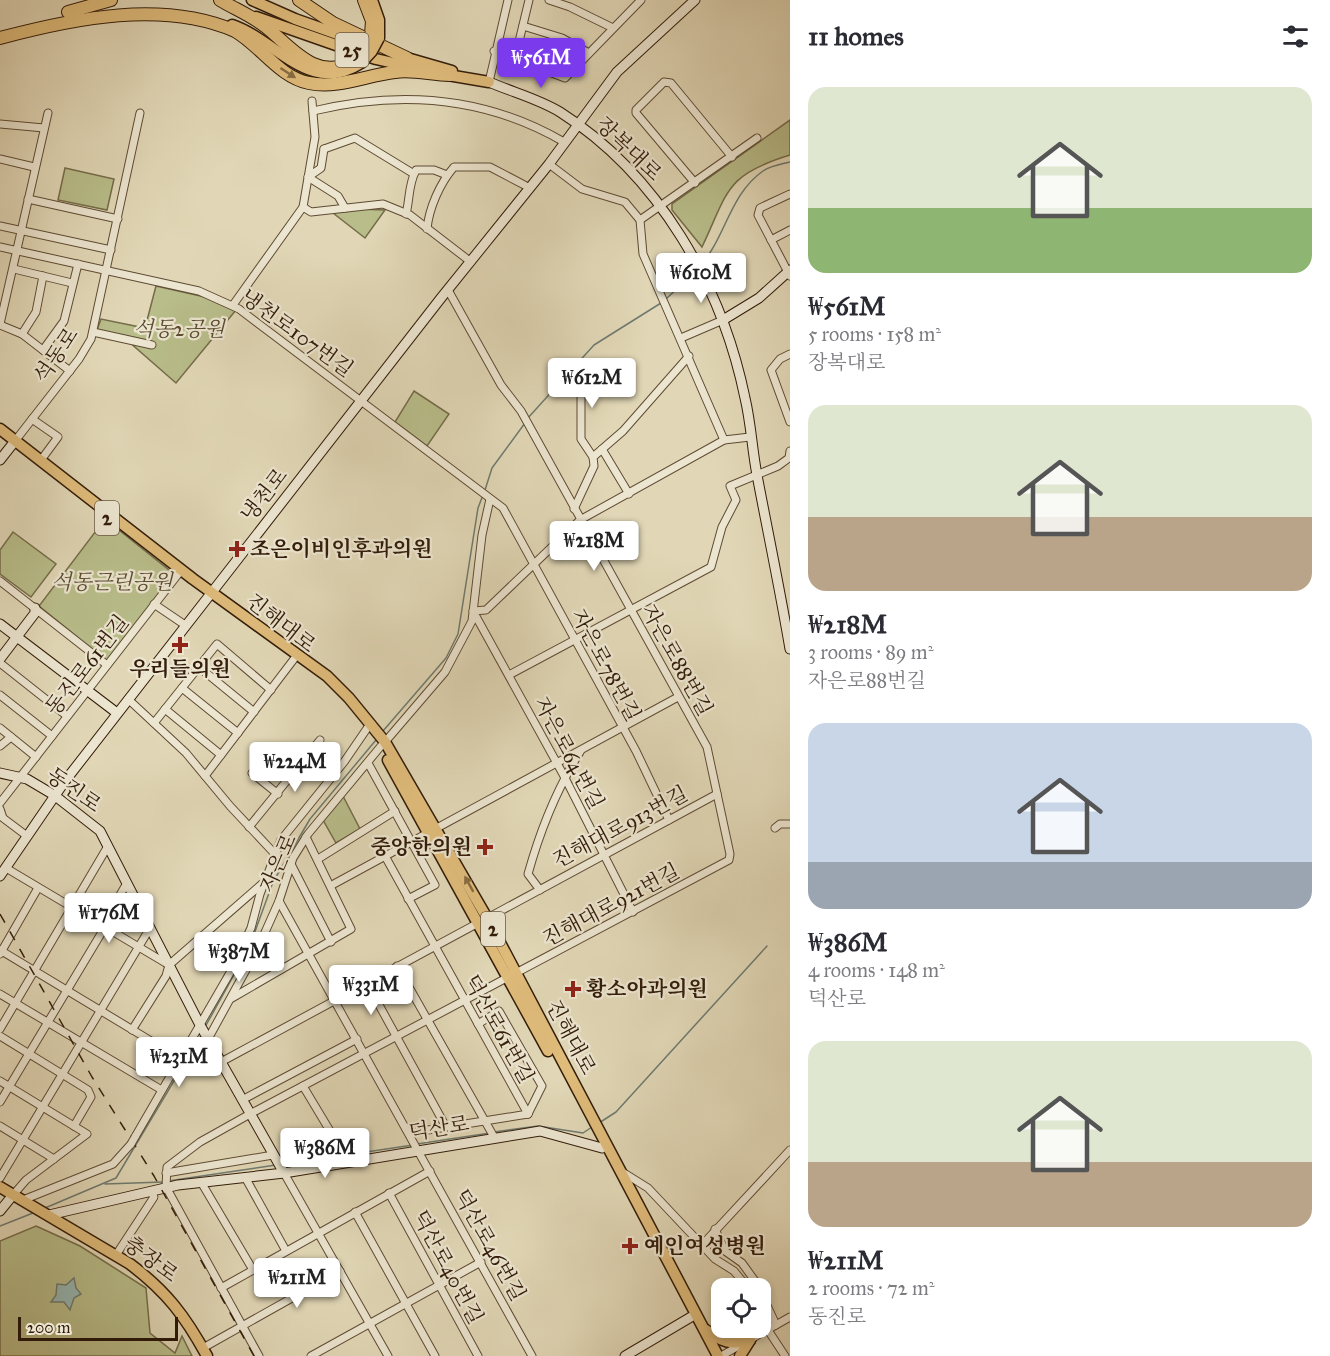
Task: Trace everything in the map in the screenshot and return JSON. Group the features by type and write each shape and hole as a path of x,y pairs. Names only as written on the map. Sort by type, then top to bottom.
{"highway":[{"path":"0,31 111,0"},
{"path":"220,0 258,21 308,62 329,68 356,62 358,56 375,36 364,0"},
{"path":"299,0 333,23 407,58"},
{"path":"0,38 87,15 136,8 176,10 214,20 244,36 286,72 309,83 336,84 398,71 450,75"}],"main road":[{"name":"25","path":"220,0 255,16 376,58 489,82"},
{"name":"25","path":"252,0 333,33 489,82"},
{"path":"372,0 379,20 375,36"},
{"path":"214,20 256,36 313,72 339,73 356,62"},
{"name":"2","path":"0,429 227,605"},
{"name":"2","path":"26,451 33,461 179,573 193,579"},
{"name":"진해대로","path":"227,605 323,681 372,730"},
{"name":"진해대로","path":"227,605 327,676 372,730"},
{"name":"2","path":"372,730 382,743"},
{"name":"진해대로","path":"382,743 483,920 711,1356"},
{"name":"진해대로","path":"512,976 596,1124 719,1356"},
{"path":"0,1187 21,1199"},
{"name":"충장로","path":"21,1199 148,1278 174,1302 205,1352"},
{"path":"702,1327 717,1339 729,1343 738,1344 750,1340"},
{"path":"740,1356 750,1340"}],"street":[{"path":"489,82 494,51 508,0"},
{"path":"515,58 529,0"},
{"path":"549,0 570,7 613,28"},
{"name":"냉천로","path":"3,872 54,795 184,625 549,164 577,123 617,72 695,0"},
{"path":"494,51 565,78 638,1"},
{"path":"523,26 562,38 589,53"},
{"name":"장복대로","path":"489,82 558,110 613,154 662,207 691,250 723,320"},
{"path":"695,183 636,113 636,110 664,82 671,83 732,157"},
{"path":"313,111 356,101 404,98 484,107 521,120 564,142"},
{"path":"232,305 303,207 314,145 312,101"},
{"path":"48,113 34,167 14,269 3,296 0,324 22,334 70,371"},
{"name":"석동로","path":"0,460 70,371 93,332 140,113"},
{"path":"0,124 44,128"},
{"path":"314,145 324,149 355,138 415,172 434,170 447,175"},
{"path":"640,220 662,207 757,138"},
{"path":"308,177 321,168 324,149"},
{"path":"0,160 34,167"},
{"path":"549,164 582,189 625,202 640,220 643,254 724,440"},
{"path":"427,229 428,216 447,175 454,167 490,167 530,188"},
{"path":"406,214 409,202 408,192 415,172"},
{"path":"308,177 338,196 345,208"},
{"path":"681,338 723,320 759,298 789,273 758,215 760,208 790,194"},
{"path":"28,199 118,219"},
{"path":"303,207 311,212 383,204 406,214 471,262"},
{"path":"0,226 111,250"},
{"path":"771,240 790,230"},
{"name":"냉천로107번길","path":"0,247 199,291 232,305 477,489"},
{"path":"43,350 64,321 78,264"},
{"path":"14,269 72,283"},
{"path":"22,334 36,312 43,276"},
{"name":"자은로88번길","path":"448,290 501,385 526,420 707,747 730,854 729,860"},
{"path":"723,320 745,399 750,437 790,649"},
{"path":"93,332 152,345"},
{"path":"790,354 780,359 771,370 790,422"},
{"path":"593,457 623,431 689,356"},
{"path":"567,379 581,393 581,439 593,457 594,466 574,509"},
{"path":"32,418 58,437 41,460"},
{"path":"473,611 486,609 580,520 724,440 750,437"},
{"path":"602,449 629,494"},
{"path":"509,675 711,567 722,527 736,500 730,486 778,466 789,458 790,451"},
{"name":"자은로78번길","path":"477,489 502,508 621,728 636,751 669,820"},
{"name":"자은로","path":"208,1039 279,901 291,864 306,837 382,743 446,672 472,621 482,535 490,499"},
{"name":"동진로61번길","path":"20,777 179,573"},
{"path":"0,581 107,665"},
{"path":"154,604 184,625"},
{"path":"0,659 35,613 35,608"},
{"name":"자은로64번길","path":"473,611 557,762 633,912"},
{"path":"0,624 117,713"},
{"path":"154,723 217,645 271,690"},
{"path":"205,776 294,659"},
{"path":"0,663 68,716"},
{"path":"199,667 254,712"},
{"path":"182,688 238,733"},
{"path":"0,695 52,736"},
{"path":"332,885 678,697"},
{"path":"128,699 186,753 274,853"},
{"path":"165,709 221,755"},
{"path":"0,728 36,757"},
{"path":"1,1209 21,1199 113,1164 133,1141 236,960 250,928 274,853 281,840 372,730"},
{"path":"0,746 11,737"},
{"path":"249,827 320,740"},
{"path":"564,776 582,749"},
{"path":"368,763 435,885 408,899"},
{"name":"동진로","path":"0,773 20,777 54,795 94,824 108,846 200,1025 388,1356"},
{"path":"252,773 278,794"},
{"name":"진해대로913번길","path":"540,890 528,874 539,835 564,776"},
{"name":"동진로","path":"0,803 20,777"},
{"name":"진해대로913번길","path":"221,1062 717,795"},
{"path":"0,809 3,818 27,836"},
{"path":"318,859 395,811"},
{"path":"775,828 780,824 790,824"},
{"path":"231,998 351,929 332,885 306,837"},
{"path":"0,1029 108,846"},
{"name":"덕산로61번길","path":"384,856 528,1114"},
{"name":"진해대로921번길","path":"166,1173 167,1167 200,1142 251,1117 303,1086 729,860"},
{"path":"291,864 331,942"},
{"path":"3,872 73,907 169,965"},
{"path":"132,1030 166,976 169,965 265,882"},
{"path":"0,1102 67,991 127,883"},
{"path":"38,888 0,952 156,1044"},
{"name":"덕산로46번길","path":"279,901 532,1356"},
{"path":"0,1178 150,928"},
{"path":"397,966 494,1137"},
{"path":"367,983 446,1127"},
{"path":"0,994 69,1036 79,1046 160,1089"},
{"name":"덕산로61번길","path":"478,1024 499,1011 542,1086 528,1114"},
{"path":"0,1036 88,1090 91,1097 74,1126"},
{"path":"242,1100 357,1040"},
{"path":"0,1080 87,1134 26,1180 21,1199"},
{"path":"303,1086 348,1161"},
{"path":"409,1133 528,1114"},
{"path":"0,1126 54,1159"},
{"name":"덕산로","path":"49,1215 166,1187 284,1173 418,1149 540,1131 602,1148"},
{"path":"704,1244 715,1228 790,1150"},
{"path":"259,1356 166,1187 166,1173 273,1155"},
{"path":"221,1288 430,1171"},
{"path":"621,1171 648,1188 704,1244 715,1259 734,1271 740,1278"},
{"path":"245,1177 286,1251"},
{"path":"201,1182 253,1270"},
{"path":"116,1256 154,1197 151,1191"},
{"name":"덕산로40번길","path":"389,1193 478,1356"},
{"path":"355,1212 435,1356"},
{"path":"715,1228 725,1251 742,1263 752,1278"},
{"path":"311,1356 480,1262"},
{"path":"205,1352 243,1325 340,1271"},
{"path":"625,1356 691,1317"},
{"path":"719,1356 790,1317"},
{"path":"771,1321 785,1356"}],"green space":[{"path":"790,120 790,155 753,170 732,187 702,247 672,210 672,204"},
{"path":"65,168 114,179 107,210 58,200"},
{"path":"359,209 385,210 365,238 333,213"},
{"name":"석동2공원","path":"156,286 205,297 236,310 176,383 129,342 97,330 101,319 145,328"},
{"path":"414,391 449,414 427,446 395,422"},
{"name":"석동근린공원","path":"105,519 174,574 107,661 39,606"},
{"path":"13,532 56,564 31,597 0,574 0,550"},
{"path":"343,796 360,829 336,843 323,820"},
{"path":"36,1226 80,1246 146,1288 150,1333 175,1353 182,1336 192,1356 0,1356 0,1241"}],"water":[{"path":"74,1278 76,1288 81,1294 74,1298 70,1310 64,1302 51,1302 56,1295 57,1284 66,1285"}],"waterway":[{"path":"701,265 717,241 735,203 752,180 766,169 790,162"},
{"path":"667,298 696,271"},
{"path":"527,419 594,345 661,303"},
{"path":"485,490 492,468 525,423"},
{"path":"383,731 446,658 458,634 478,508 483,495"},
{"path":"205,1027 249,948 273,882 310,819 376,740"},
{"path":"599,1123 616,1112 767,946"},
{"path":"45,1208 116,1178 202,1034"},
{"path":"494,1132 538,1126 583,1133 592,1127"},
{"path":"417,1144 490,1133"},
{"path":"346,1155 413,1145"},
{"path":"284,1164 341,1155"},
{"path":"168,1181 276,1165"},
{"path":"105,1184 163,1182"},
{"path":"0,1226 33,1213"}],"railway":[{"path":"0,914 92,1077 154,1176 254,1356"}],"place":[{"name":"조은이비인후과의원","path":"237,549"},
{"name":"우리들의원","path":"180,645"},
{"name":"중앙한의원","path":"485,847"},
{"name":"황소아과의원","path":"573,989"},
{"name":"예인여성병원","path":"630,1246"}]}
